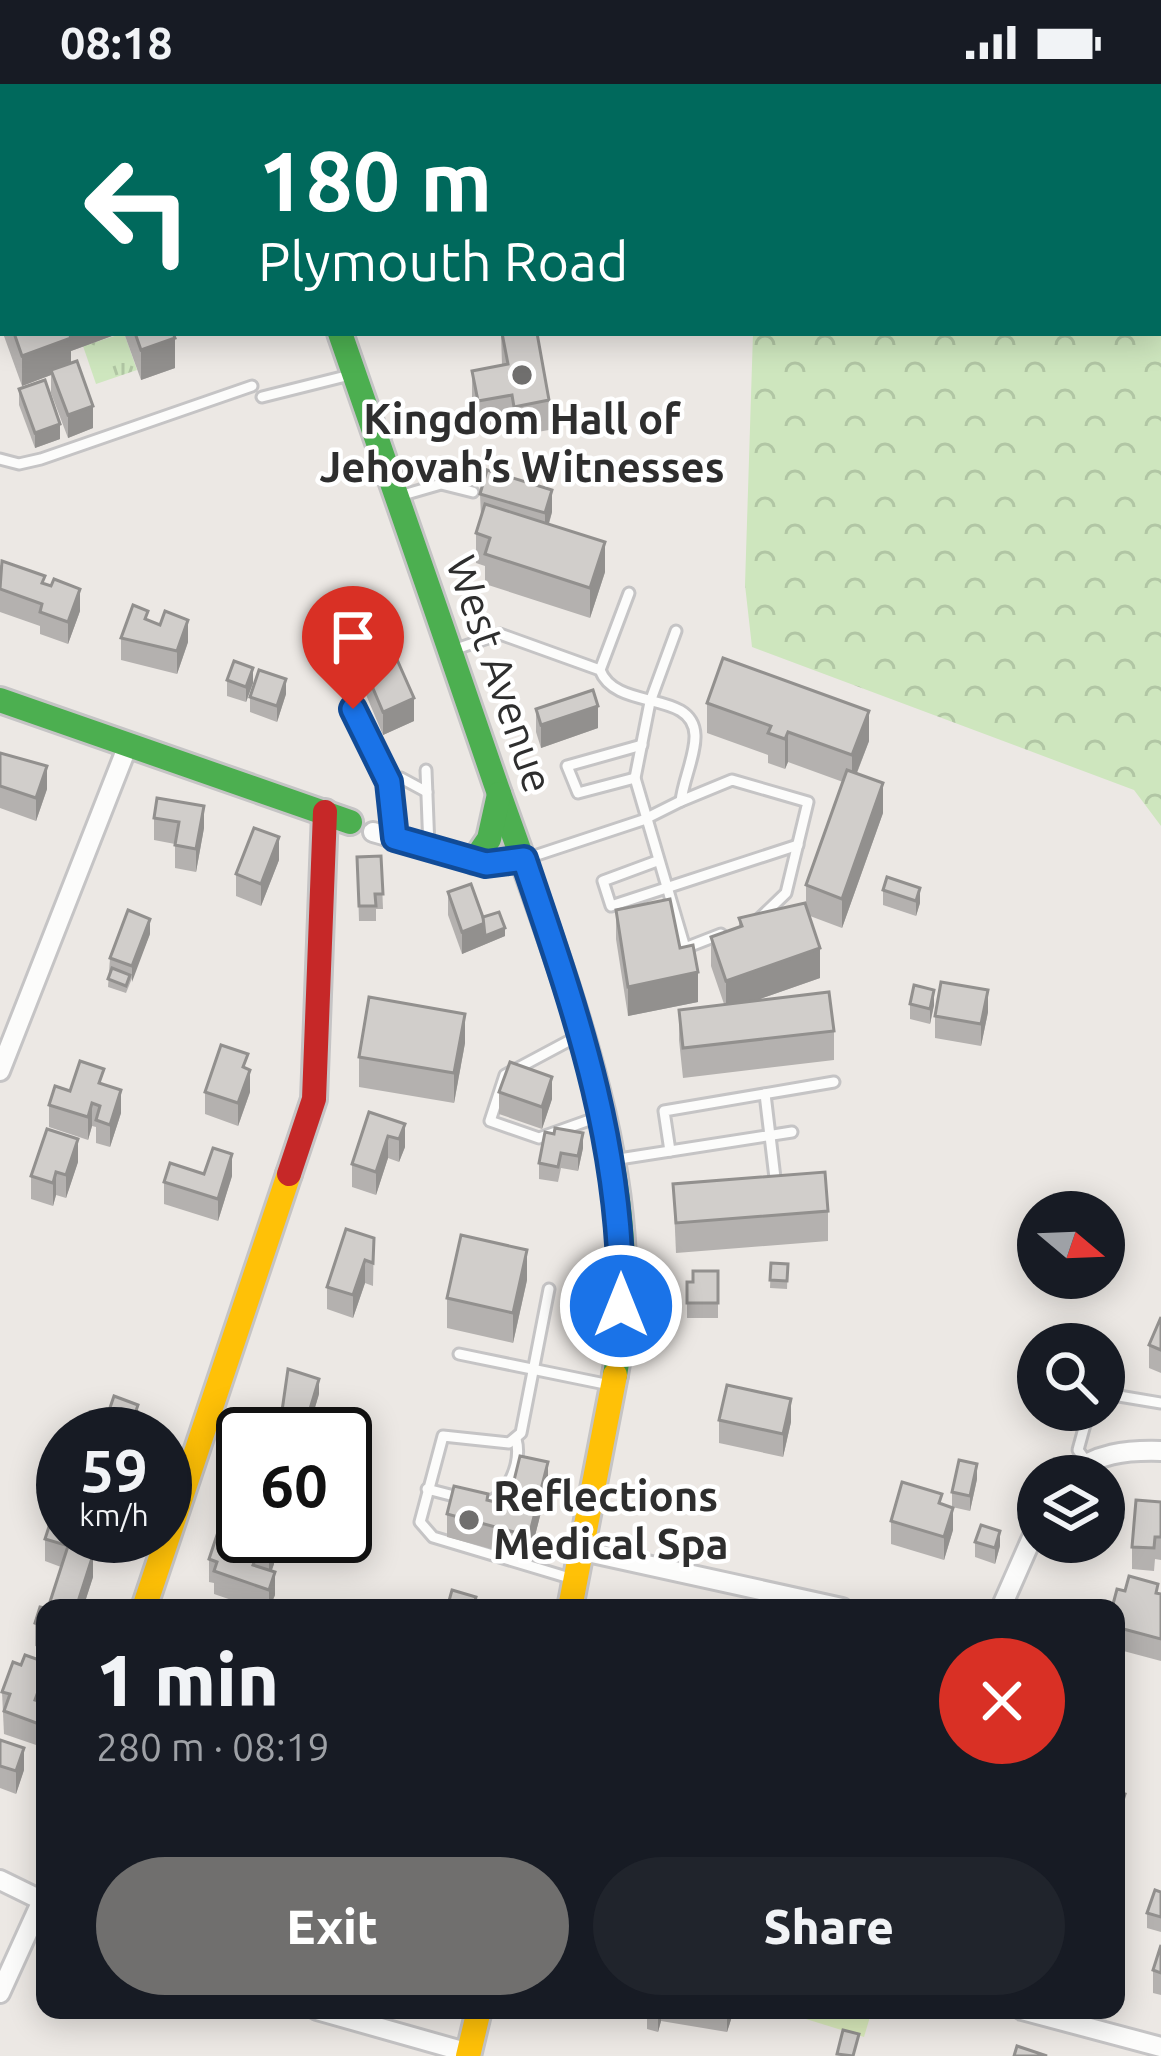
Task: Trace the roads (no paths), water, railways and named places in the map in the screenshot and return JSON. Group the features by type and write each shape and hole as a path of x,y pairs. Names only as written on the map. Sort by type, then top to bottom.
{"main road":[{"name":"West Avenue","path":"341,336 583,1034 614,1160 621,1262 616,1387 572,1599"},
{"path":"0,700 362,827"},
{"path":"474,861 489,839 500,790"},
{"path":"147,1599 314,1099 325,812"},
{"path":"468,2054 477,2019"}],"street":[{"path":"0,1071 128,745"},
{"path":"362,827 474,861 499,865 524,859"},
{"path":"1125,1456 1161,1451"},
{"path":"583,1551 801,1599"},
{"path":"1005,1599 1021,1563"},
{"path":"0,1880 36,1896"},
{"path":"0,1993 36,1916"},
{"path":"348,2019 468,2054"},
{"path":"1056,2019 1161,2047"}],"lane":[{"path":"262,398 355,374"},
{"path":"0,459 19,464 41,459 252,386"},
{"path":"397,497 441,484 473,492"},
{"path":"628,593 600,670 605,683 622,696 680,709 691,719 696,738 680,801"},
{"path":"524,859 643,820 732,780 808,802 786,893 755,922 685,948 643,820 635,778 650,702 676,631"},
{"path":"451,651 500,634 600,670"},
{"path":"353,709 389,782 395,838"},
{"path":"635,778 578,794 567,766 641,746"},
{"path":"427,770 429,848"},
{"path":"389,782 401,778 427,792"},
{"path":"656,860 603,881 611,906 798,844"},
{"path":"583,1034 505,1075 490,1121 539,1138 604,1115"},
{"path":"670,1150 664,1112 834,1082"},
{"path":"765,1094 775,1178"},
{"path":"614,1160 792,1132"},
{"path":"753,1181 794,1176"},
{"path":"427,1490 491,1503 504,1490 518,1461 516,1439 535,1370 549,1289"},
{"path":"458,1354 616,1387"},
{"path":"1125,1397 1161,1403"},
{"path":"516,1439 443,1436 419,1522 433,1538 577,1580"}],"place":[{"name":"Kingdom Hall of Jehovah’s Witnesses","path":"522,375"},
{"name":"Reflections Medical Spa","path":"469,1520"}]}
